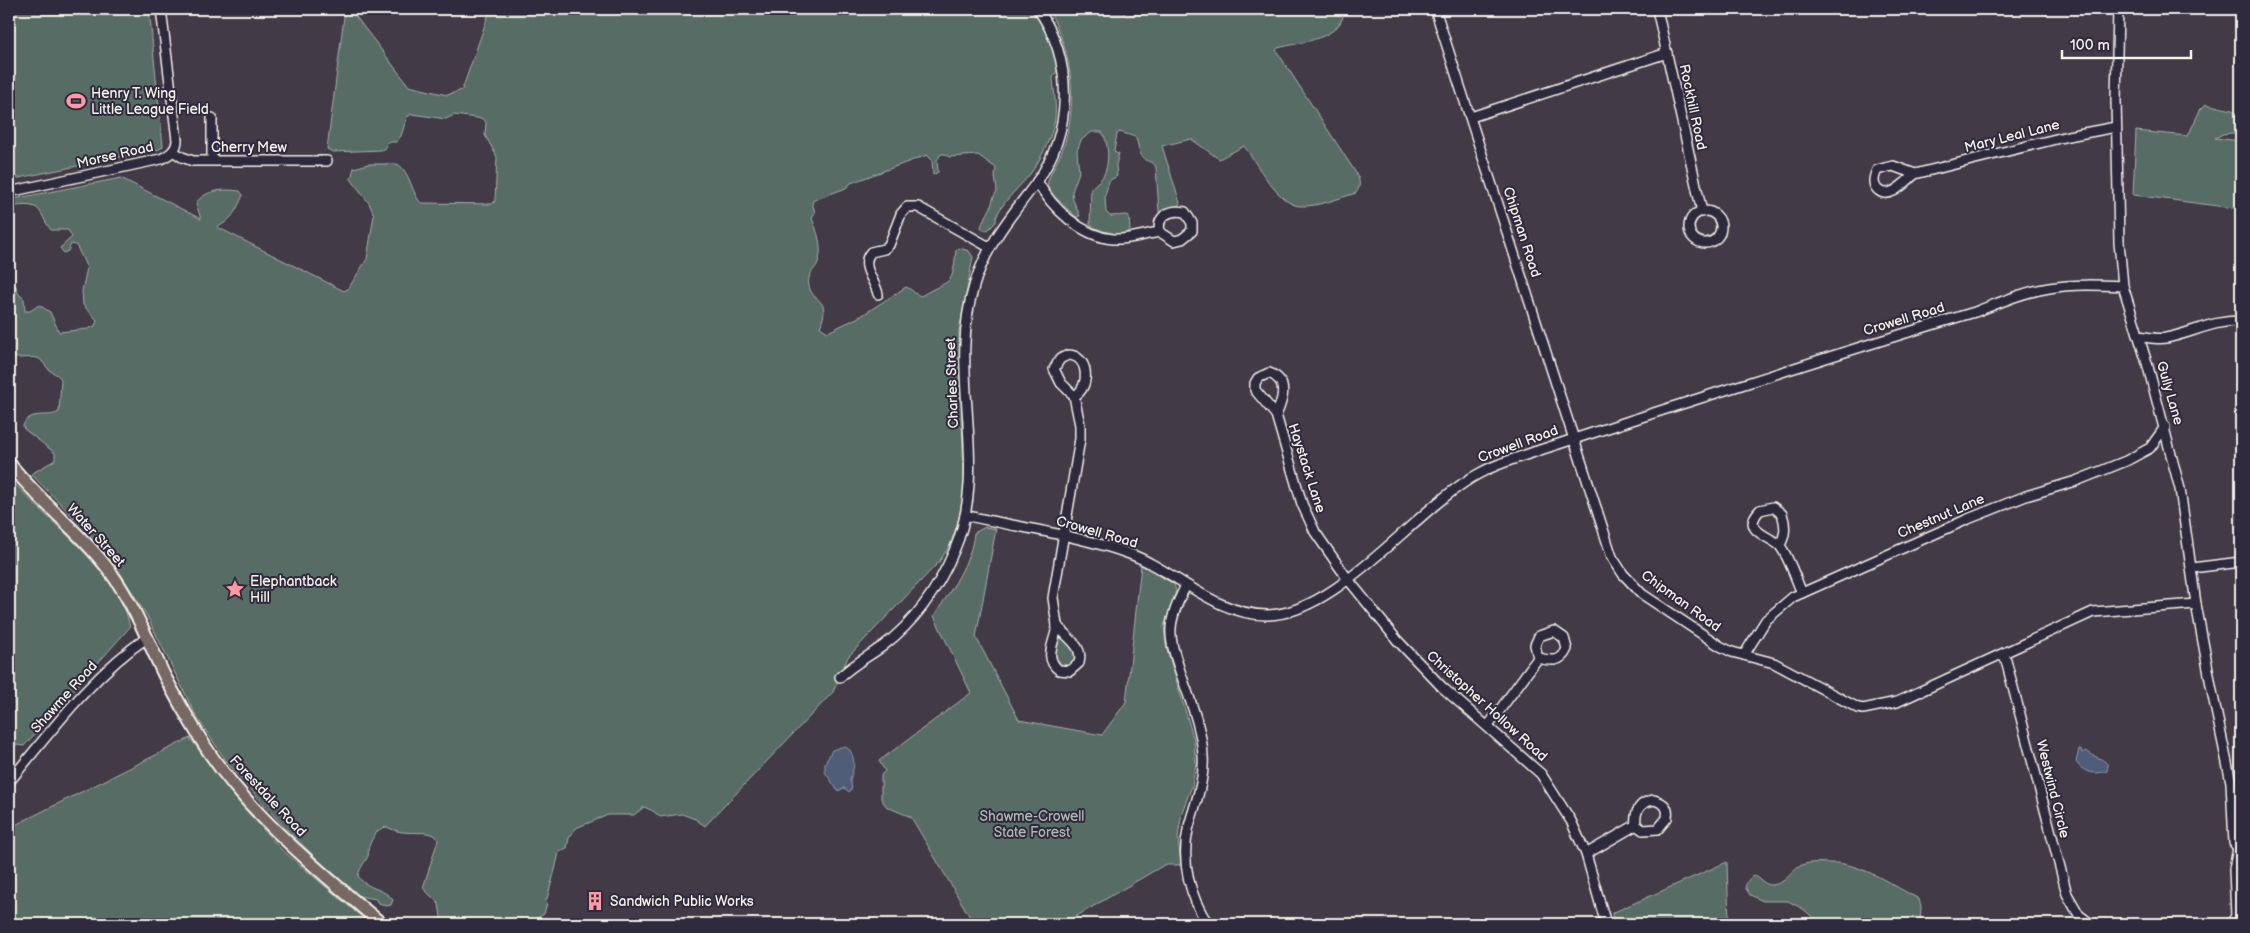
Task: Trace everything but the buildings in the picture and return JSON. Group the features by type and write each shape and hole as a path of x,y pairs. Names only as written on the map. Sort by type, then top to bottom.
{"main road":[{"name":"Water Street","path":"9,463 27,485 80,535 101,559 129,602 148,637"},
{"name":"Forestdale Road","path":"148,637 169,683 200,739 223,772 288,841 382,924"}],"street":[{"name":"Morse Road","path":"9,192 161,159 173,151 178,140 161,9"},
{"name":"Charles Street","path":"840,678 885,645 915,617 936,588 960,536 970,489 964,336 970,300 989,247 1015,208 1037,182 1050,158 1063,123 1065,85 1063,67 1056,43 1038,9"},
{"name":"Chipman Road","path":"1435,9 1605,539 1622,574 1642,594 1705,638 1732,652 1774,663 1863,709 1897,702 2093,612 2196,604"},
{"name":"Rockhill Road","path":"1657,9 1702,212"},
{"name":"Gully Lane","path":"2118,9 2116,127 2119,242 2123,286 2165,427 2180,489 2196,604 2231,782 2234,843 2239,847"},
{"path":"1471,117 1667,53"},
{"path":"212,118 212,160"},
{"name":"Mary Leal Lane","path":"1916,174 2068,136 2116,127"},
{"name":"Cherry Mew","path":"173,151 185,159 327,161"},
{"path":"1037,182 1058,210 1094,234 1114,239 1160,232"},
{"path":"878,294 867,268 867,260 872,252 884,249 889,245 901,214 907,207 918,207 989,247"},
{"name":"Crowell Road","path":"965,515 1002,524 1065,534 1128,553 1231,608 1254,614 1270,615 1298,609 1315,601 1347,578 1445,498 1477,474 1491,467 1574,438 2036,291 2084,284 2123,286"},
{"path":"2139,336 2164,339 2213,324 2241,321"},
{"path":"1057,625 1075,644 1080,654 1079,663 1070,671 1060,670 1051,660 1050,650 1057,625 1053,598 1080,439 1080,425 1074,396 1061,383 1054,369 1060,359 1068,355 1079,358 1086,372 1081,390 1074,396"},
{"name":"Haystack Lane","path":"1276,415 1307,518 1347,578"},
{"name":"Chestnut Lane","path":"1744,655 1766,620 1785,603 1802,593 1968,519 2026,496 2076,481 2126,461 2150,448 2165,427"},
{"path":"1780,545 1802,593"},
{"path":"2192,568 2241,562"},
{"name":"Christopher Hollow Road","path":"1347,578 1397,640 1442,687 1541,774 1571,821 1586,854 1606,924"},
{"path":"1186,585 1172,620 1172,647 1195,718 1203,757 1201,785 1188,832 1186,862 1189,885 1207,924"},
{"name":"Shawme Road","path":"9,782 54,727 109,667 148,637"},
{"name":"Westwind Circle","path":"2004,653 2067,894 2079,915 2090,924"},
{"path":"1488,726 1538,658"},
{"path":"2231,782 2241,790"},
{"path":"1586,854 1636,825"},
{"path":"2232,924 2236,916 2234,869 2239,847"}],"green space":[{"name":"Henry T. Wing Little League Field","path":"9,9 149,9 163,146 160,149 9,180"},
{"path":"345,9 350,9 409,86 447,95 462,90 488,16 492,12 513,9 1035,9 1052,43 1059,67 1053,78 1055,116 1047,144 1029,176 1005,203 997,216 996,222 988,230 983,230 981,227 997,191 996,168 978,155 949,157 941,154 937,160 938,172 933,175 932,160 927,155 851,183 846,188 814,200 812,203 815,212 812,219 818,236 820,254 817,265 809,277 809,286 811,292 823,306 823,317 820,327 828,332 861,316 906,287 921,296 945,283 951,277 953,271 956,250 960,248 969,251 973,257 959,332 963,499 950,545 939,562 848,657 833,692 705,826 695,819 682,814 660,817 644,807 634,815 608,815 576,828 569,838 567,848 559,852 547,899 545,900 547,903 544,914 536,919 543,924 442,924 439,904 423,888 438,840 435,835 429,833 400,832 387,827 378,831 368,848 368,856 358,876 365,884 385,893 393,900 391,905 386,906 377,902 376,899 357,896 285,828 229,765 196,716 147,616 114,563 91,535 31,474 55,460 55,453 24,429 23,426 29,418 34,416 59,412 61,380 59,376 49,370 38,358 9,356 9,311 13,309 9,302 9,286 16,286 18,293 24,299 25,311 30,311 39,305 50,312 59,332 88,329 95,326 97,320 83,305 82,291 87,268 76,245 71,244 68,251 64,253 60,248 72,237 68,230 51,230 39,210 32,206 17,206 12,202 13,199 121,178 201,219 196,203 200,198 216,191 240,191 243,195 236,210 226,222 217,227 344,291 348,289 367,259 374,215 369,203 351,179 354,168 368,164 397,164 405,171 421,203 492,204 495,201 497,157 485,135 486,123 484,119 454,115 446,119 412,114 407,117 401,136 396,142 387,142 386,148 382,150 332,152 327,149"},
{"path":"1048,9 1121,9 1126,16 1179,9 1344,9 1342,19 1337,27 1329,33 1320,38 1276,50 1356,173 1359,183 1358,190 1356,193 1321,204 1300,206 1292,204 1268,182 1244,146 1219,159 1191,139 1162,146 1180,203 1177,207 1162,214 1159,212 1156,167 1141,155 1135,137 1120,132 1117,134 1114,151 1117,154 1119,153 1116,165 1117,176 1109,181 1105,196 1106,212 1110,216 1129,216 1130,231 1121,234 1110,233 1090,225 1091,188 1103,176 1107,166 1108,154 1102,132 1092,132 1081,140 1077,151 1079,172 1072,192 1073,200 1080,216 1076,217 1053,195 1047,184 1064,145 1069,128 1072,93 1067,58 1056,24"},
{"path":"2206,104 2232,110 2241,116 2241,132 2223,134 2215,138 2241,141 2241,209 2133,195 2136,131 2188,136 2200,110"},
{"path":"9,476 24,494 79,546 96,565 111,584 123,605 130,627 24,746 9,744"},
{"name":"Shawme-Crowell State Forest","path":"985,527 996,529 976,637 1019,720 1102,735 1126,702 1141,565 1174,584 1176,591 1164,626 1166,646 1194,740 1196,764 1192,786 1182,812 1178,837 1181,865 1164,865 1063,924 974,924 911,817 887,807 881,799 881,775 885,771 879,761 971,693 934,616 964,566 969,555 974,533"},
{"path":"1058,637 1067,643 1074,652 1077,660 1071,666 1061,668 1054,658"},
{"path":"190,738 236,799 281,849 370,924 9,924 9,828"},
{"path":"1727,862 1729,924 1613,924 1612,913"},
{"path":"1839,863 1870,873 1919,899 1921,906 1920,924 1821,924 1803,909 1788,901 1763,901 1750,895 1745,887 1748,880 1754,876 1771,885 1780,882 1796,868 1804,864"}],"water":[{"path":"844,746 850,750 854,762 850,780 852,788 849,792 844,788 838,791 825,772 825,764 832,750"},
{"path":"2079,749 2081,749 2082,753 2087,751 2103,760 2108,765 2107,771 2094,773 2082,769 2076,762"}],"place":[{"name":"Henry T. Wing Little League Field","path":"76,101"},
{"name":"Elephantback Hill","path":"235,589"},
{"name":"Sandwich Public Works","path":"595,901"}]}
